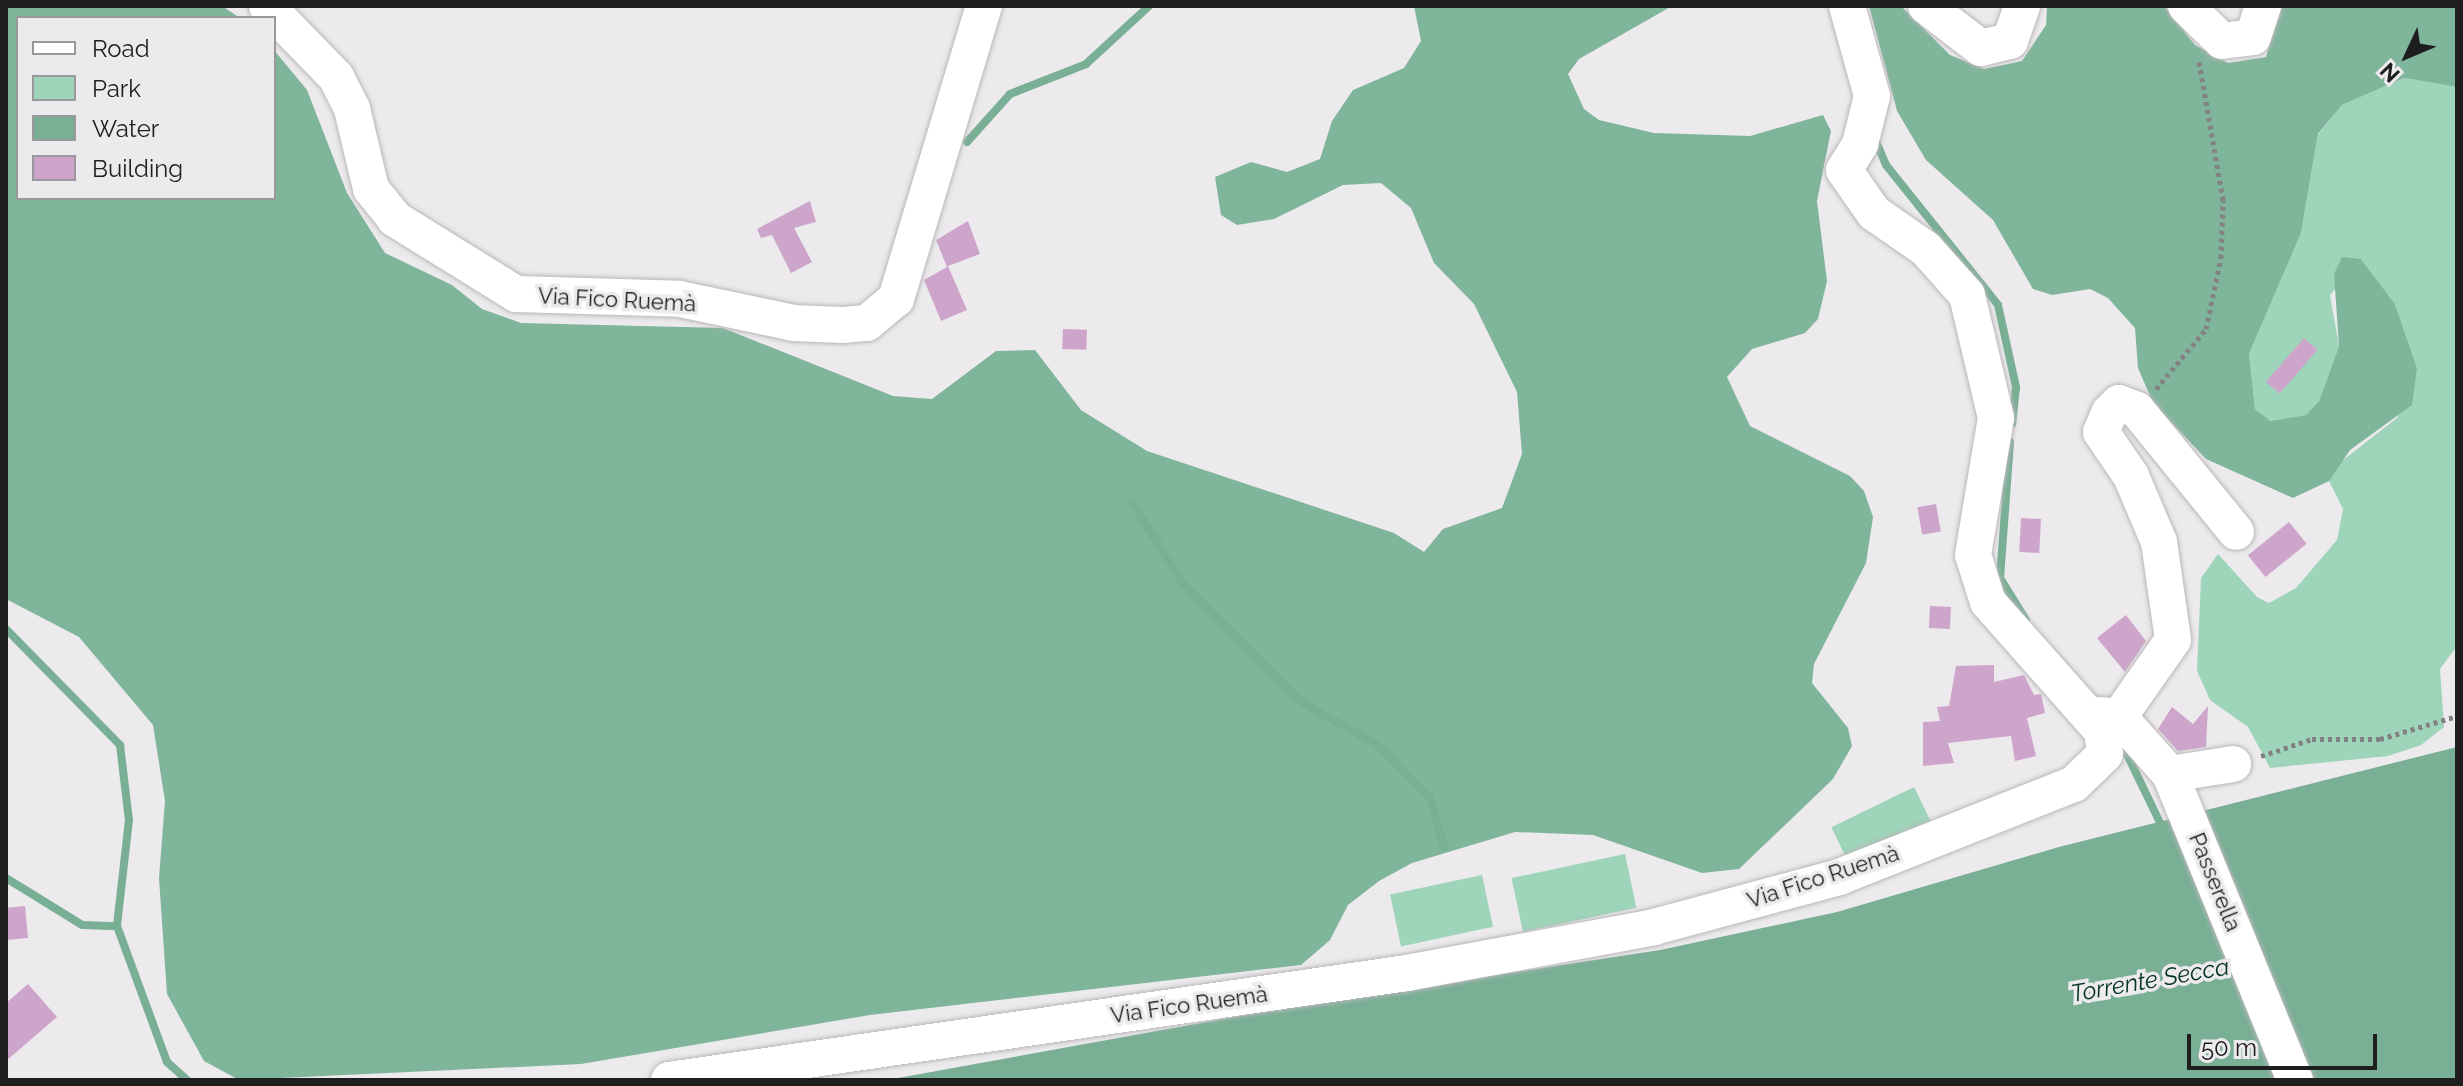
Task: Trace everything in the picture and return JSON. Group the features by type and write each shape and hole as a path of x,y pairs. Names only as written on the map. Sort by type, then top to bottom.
{"street":[{"name":"Via Fico Ruemà","path":"267,6 336,77 352,109 371,189 395,219 516,294 680,299 794,323 843,325 867,323 896,299 984,6"},
{"name":"Via Fico Ruemà","path":"669,1080 1407,973 1654,927 1839,877 2074,784 2105,754 2102,716 1988,602 1973,555 1996,418 1993,384 1967,295 1926,249 1874,213 1848,184 1844,170 1860,144 1872,96 1847,6"},
{"path":"1926,6 1981,48 2010,41 2022,6"},
{"path":"2186,6 2222,41 2253,37 2263,6"},
{"path":"2102,716 2173,640 2159,542 2131,476 2101,432 2119,403 2137,410 2236,532"},
{"name":"Passerella","path":"2102,716 2170,774 2295,1080"},
{"path":"2170,774 2233,764"}],"path":[{"path":"2137,410 2206,329 2221,258 2223,200 2197,51"},
{"path":"2233,764 2312,739 2380,739 2457,716"}],"green space":[{"path":"2404,78 2457,87 2457,646 2440,669 2444,727 2421,745 2388,756 2270,768 2248,727 2210,700 2197,671 2201,578 2218,554 2257,597 2269,603 2296,588 2337,540 2343,509 2329,481 2338,464 2397,418 2417,368 2395,304 2361,259 2330,295 2339,346 2319,401 2306,415 2269,421 2255,409 2249,354 2301,233 2318,135 2342,105"},
{"path":"1914,787 1932,824 1849,864 1831,827"},
{"path":"1625,854 1636,908 1523,932 1512,878"},
{"path":"1482,875 1493,927 1401,946 1390,895"}],"shaded area":[{"path":"6,6 222,6 237,16 16,16 16,200 276,200 276,52 307,90 347,193 385,253 452,285 482,309 521,323 723,328 893,396 932,399 996,351 1035,350 1081,410 1147,451 1394,533 1424,552 1443,529 1502,508 1522,454 1517,392 1474,304 1434,263 1411,208 1381,183 1343,185 1274,219 1237,225 1221,215 1215,177 1251,162 1287,172 1320,159 1332,121 1353,90 1404,68 1421,41 1414,6 1672,6 1579,59 1568,74 1584,109 1599,120 1654,133 1750,136 1823,115 1831,131 1817,201 1827,281 1818,319 1805,333 1752,349 1727,377 1750,426 1850,476 1864,491 1873,517 1866,563 1814,664 1812,683 1848,728 1852,746 1833,779 1739,869 1702,873 1593,835 1515,832 1412,863 1379,881 1348,905 1330,940 1301,965 870,1015 581,1064 239,1080 204,1061 167,994 159,878 165,801 153,725 79,637 6,599"},
{"path":"1869,6 1901,6 1950,55 1984,69 2022,61 2046,25 2047,6 2164,6 2195,45 2228,63 2266,57 2280,6 2457,6 2457,87 2404,78 2342,105 2318,134 2301,233 2249,354 2255,409 2270,421 2306,415 2319,401 2339,346 2334,274 2342,257 2361,259 2395,304 2417,368 2412,405 2350,450 2329,481 2293,498 2206,459 2153,403 2138,368 2135,328 2108,298 2090,289 2052,295 2033,289 1993,220 1926,160 1897,111"}],"water":[{"name":"Torrente Secca","path":"2457,747 2457,1080 887,1080 1294,1006 1660,950 1837,912 2059,847"}],"building":[{"path":"810,201 816,222 794,228 812,262 791,273 772,235 761,238 757,229"},
{"path":"968,221 980,254 948,266 967,310 941,321 924,280 947,267 936,240"},
{"path":"1063,329 1087,330 1086,350 1062,349"},
{"path":"2304,338 2318,350 2280,394 2266,382"},
{"path":"1936,504 1941,532 1922,535 1917,507"},
{"path":"2021,518 2041,519 2039,553 2019,552"},
{"path":"2289,522 2307,544 2265,577 2248,555"},
{"path":"1930,606 1951,607 1950,629 1929,628"},
{"path":"2126,615 2146,641 2125,672 2097,638"},
{"path":"1994,665 1994,682 2024,675 2034,695 2041,694 2045,713 2027,718 2036,756 2015,761 2011,736 1948,743 1954,763 1923,766 1923,722 1940,721 1937,707 1949,706 1956,666"},
{"path":"2208,706 2206,747 2178,751 2158,729 2172,707 2193,724"},
{"path":"25,906 28,938 6,940 6,908"},
{"path":"28,984 57,1017 6,1061 6,1003"}],"waterway":[{"path":"967,142 1010,94 1086,64 1149,6"},
{"path":"1875,139 1886,165 1998,305 2016,387 2012,424"},
{"path":"2010,442 2000,578 2026,620"},
{"path":"1132,502 1183,584 1301,702 1378,745 1430,798 1444,847"},
{"path":"6,629 120,745 129,820 117,926 167,1062 187,1080"},
{"path":"2122,744 2163,829"},
{"path":"6,878 82,925 117,926"}]}
